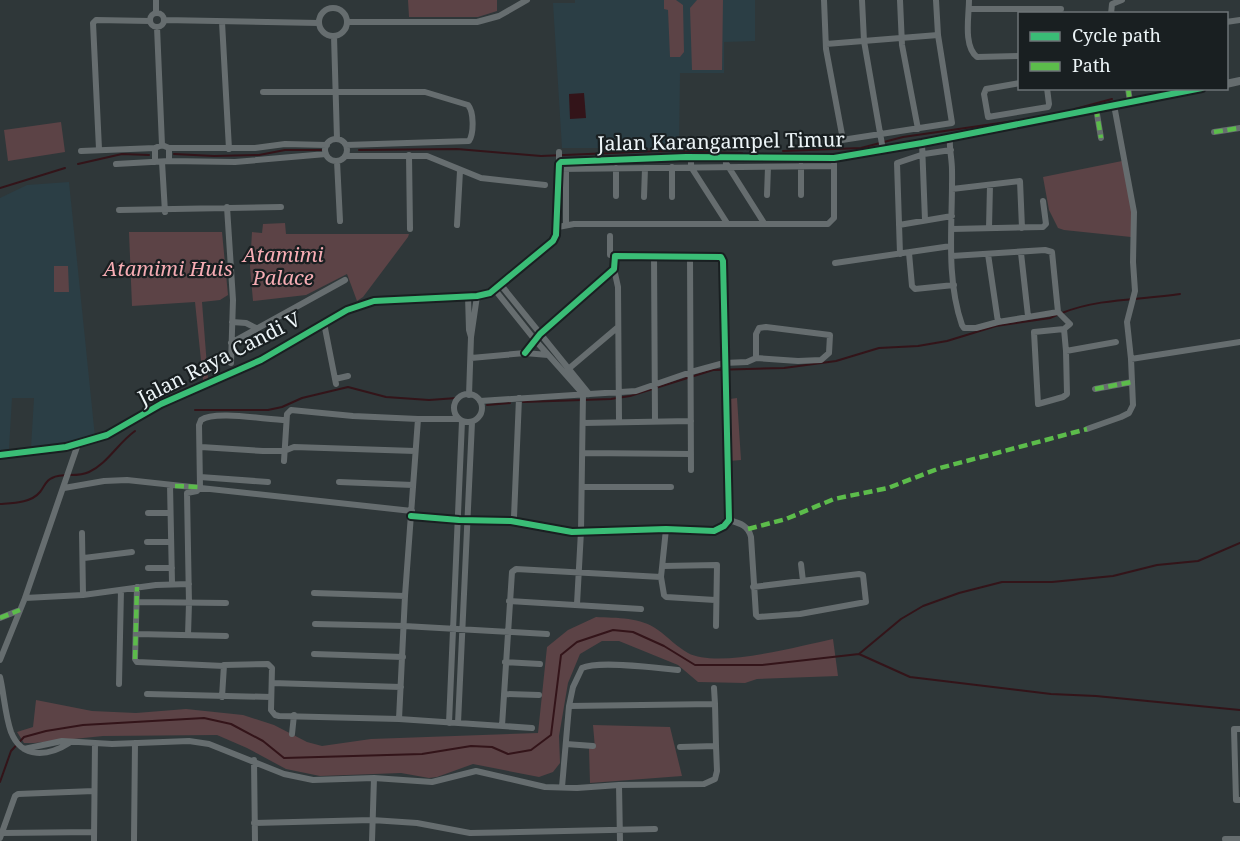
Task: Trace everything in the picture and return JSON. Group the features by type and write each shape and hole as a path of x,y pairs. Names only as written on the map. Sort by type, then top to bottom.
{"street":[{"path":"156,0 156,13"},
{"path":"333,0 333,8"},
{"path":"347,22 477,22 499,16 527,0"},
{"path":"824,0 826,44 843,140"},
{"path":"862,0 864,41 882,143"},
{"path":"900,0 901,38 918,129"},
{"path":"816,144 843,140 882,143 918,129 952,123 938,35 936,0"},
{"path":"969,0 969,43 973,54 977,57 1018,56"},
{"path":"1111,12 1112,4 1122,0"},
{"path":"333,8 341,11 347,22 345,30 334,36 322,31 319,23 324,11 333,8"},
{"path":"969,9 1061,9"},
{"path":"157,27 153,26 150,21 151,15 156,13 162,15 164,20"},
{"path":"99,149 93,23 96,20 150,21"},
{"path":"164,20 319,23"},
{"path":"157,27 162,25 164,20"},
{"path":"222,22 229,149"},
{"path":"157,27 162,145"},
{"path":"826,44 938,35"},
{"path":"334,36 337,140"},
{"path":"1018,83 986,89 984,92 989,117 1048,107 1047,90"},
{"path":"1128,90 1130,102"},
{"name":"Jalan Karangampel Timur","path":"560,163 691,157 768,166 801,166 834,162 882,143 922,143 1192,90"},
{"path":"263,92 428,93 468,105 471,109 472,135 469,141 346,145 337,140 327,145 326,154"},
{"path":"1086,429 1121,417 1129,412 1133,405 1127,322 1135,291 1133,202 1126,177 1114,105"},
{"path":"1096,108 1101,138"},
{"path":"1018,112 1024,122 1027,116 1026,111"},
{"path":"1214,132 1240,128"},
{"path":"950,138 951,246 960,323 964,328 976,328 1028,316 1060,313"},
{"path":"922,143 925,220"},
{"path":"81,151 155,148 162,145 169,148 229,149 285,144 327,145"},
{"path":"346,145 346,156"},
{"path":"155,148 162,162 165,210"},
{"path":"162,162 169,148"},
{"path":"900,255 897,163 924,154 951,150"},
{"path":"116,164 234,162 326,154 332,160 337,161 346,156 409,155 427,156 481,178 545,185"},
{"path":"409,155 410,229"},
{"path":"691,157 691,167 727,223"},
{"path":"337,161 340,221"},
{"path":"726,162 764,223"},
{"name":"Jalan Karangampel Timur","path":"560,163 645,168 691,167 726,162 834,162"},
{"path":"562,226 831,223 834,218 834,162"},
{"path":"560,163 562,226 553,241 495,289 585,396 577,604"},
{"path":"766,195 768,166"},
{"path":"801,166 801,195"},
{"path":"672,167 672,197"},
{"path":"616,168 616,196"},
{"path":"644,197 645,168"},
{"path":"457,225 460,171"},
{"path":"952,189 1020,181 1022,228"},
{"path":"989,228 990,185"},
{"path":"952,229 1045,226 1043,201"},
{"path":"227,207 233,300 231,363"},
{"path":"119,210 281,207"},
{"path":"899,225 952,216"},
{"path":"64,488 113,481 200,487 459,520 511,521 572,532 666,529 714,531 724,526 729,520 723,258 721,256 615,256 610,255 610,236"},
{"path":"835,263 951,246"},
{"path":"952,256 1045,250 1052,252 1060,313 1070,324 1064,329 1034,332 1038,404 1067,394 1064,329"},
{"path":"909,253 912,286 915,289 954,285"},
{"path":"1021,253 1028,316"},
{"path":"988,254 998,322"},
{"path":"654,255 655,421"},
{"path":"615,256 614,269 618,287 619,421"},
{"path":"690,256 691,470"},
{"path":"525,353 537,337 614,269"},
{"path":"231,343 345,280"},
{"name":"Jalan Raya Candi V","path":"0,455 78,444 107,435 161,404 261,360 347,310 374,301 473,296 495,289"},
{"path":"469,395 471,337 469,330 473,296"},
{"path":"232,322 246,323 256,328"},
{"path":"324,323 336,381 348,376"},
{"path":"566,372 618,327"},
{"path":"449,723 461,461 461,420 455,412 455,405 462,396 474,396 480,401 620,396 654,389 756,358 821,360 829,353 830,335 759,328 756,334 756,358"},
{"path":"537,337 548,355 566,372"},
{"path":"1066,351 1116,342"},
{"path":"1131,359 1240,342"},
{"path":"471,358 525,353 535,356 548,355"},
{"path":"1095,388 1132,382"},
{"path":"511,521 514,517 519,398"},
{"path":"284,461 286,420 291,410 353,416 472,422 478,419 481,413 480,401"},
{"path":"188,635 187,492 196,491 200,487 199,425 203,418 243,416 286,420"},
{"path":"399,719 418,419"},
{"path":"583,423 691,421"},
{"path":"458,723 472,422"},
{"path":"0,660 25,598 78,444"},
{"path":"201,447 284,451 294,447 415,451"},
{"path":"583,453 691,454"},
{"path":"461,461 470,462"},
{"path":"200,477 268,482"},
{"path":"339,482 413,485"},
{"path":"170,485 172,582"},
{"path":"582,487 671,488"},
{"path":"148,513 171,513"},
{"path":"729,520 746,527 750,532 753,587 756,615 760,618 801,614 866,602 862,574 753,587"},
{"path":"666,529 661,577 663,593 666,597 715,600"},
{"path":"82,533 83,595"},
{"path":"147,542 171,542"},
{"path":"84,558 132,552"},
{"path":"801,564 803,581"},
{"path":"663,566 717,565 716,626"},
{"path":"148,568 172,568"},
{"path":"502,726 510,575 514,570 661,577"},
{"path":"25,598 83,595 137,587 189,584"},
{"path":"137,587 136,662 224,666 226,663 268,664 272,668 271,710 275,715 399,719 532,728"},
{"path":"118,684 121,590"},
{"path":"314,593 405,596"},
{"path":"509,601 641,609"},
{"path":"138,602 226,603"},
{"path":"0,618 20,610"},
{"path":"315,624 454,628 547,634"},
{"path":"137,634 226,636"},
{"path":"314,654 403,657"},
{"path":"505,662 540,664"},
{"path":"222,697 224,666"},
{"path":"562,787 569,706 573,687 580,672 587,666 642,666 678,670"},
{"path":"0,677 12,734 22,747 37,753 58,750 69,742 189,741 209,744 298,778 313,780 374,778 432,782 476,771 545,787 694,785 713,782 717,771 714,688"},
{"path":"272,683 400,687"},
{"path":"504,693 538,695"},
{"path":"147,694 271,697"},
{"path":"569,706 715,705"},
{"path":"292,734 294,715"},
{"path":"1240,729 1234,729 1236,800 1240,800"},
{"path":"94,841 95,743"},
{"path":"134,841 135,743"},
{"path":"566,744 592,746"},
{"path":"681,747 716,746"},
{"path":"254,760 255,841"},
{"path":"372,841 374,778"},
{"path":"619,785 620,841"},
{"path":"94,791 21,793 15,796 1,835 94,832"},
{"path":"254,823 372,820 417,823 470,833 655,830"},
{"path":"1225,840 1240,839"}],"shaded area":[{"path":"575,0 755,0 755,41 724,42 724,73 680,73 679,148 562,148 553,3 575,3"},
{"path":"584,93 586,118 570,119 569,94"},
{"path":"69,182 95,437 67,444 31,448 34,398 12,398 9,449 0,450 0,198 27,185"}],"green space":[{"path":"408,0 497,0 497,11 478,17 409,17"},
{"path":"664,0 676,0 683,5 684,52 680,57 670,57 668,10 664,9"},
{"path":"697,0 723,0 722,70 692,70 690,8"},
{"path":"61,122 65,152 8,161 4,130"},
{"path":"1122,161 1131,200 1131,237 1058,228 1049,210 1043,177"},
{"name":"Atamimi Palace","path":"285,223 286,234 409,234 363,297 357,301 347,274 306,295 253,301 250,267 252,232 262,233 263,224"},
{"name":"Atamimi Huis","path":"129,232 222,232 228,295 220,300 202,302 208,379 203,380 195,302 132,306"},
{"path":"54,266 68,266 69,292 54,292"},
{"path":"737,398 741,460 729,461 730,399"},
{"path":"596,617 628,619 644,623 658,630 688,653 719,659 759,655 833,639 838,676 757,679 745,683 698,682 678,665 619,641 602,641 580,654 568,683 559,736 560,763 553,772 539,777 473,764 429,778 401,773 320,776 286,769 217,735 103,736 24,743 17,732 33,727 36,700 92,711 136,713 186,709 243,715 274,725 307,742 322,746 371,739 538,733 547,647 568,630"},
{"path":"593,725 670,727 682,776 590,783 589,748 595,748"}],"waterway":[{"path":"1075,109 1112,99"},
{"path":"783,151 861,148 903,137 1014,121"},
{"path":"359,150 457,149 541,156 659,151 742,153"},
{"path":"174,154 259,155 285,150 321,150"},
{"path":"78,164 122,154 149,155"},
{"path":"0,188 65,168"},
{"path":"1062,313 1105,302 1180,294"},
{"path":"523,402 611,399 630,396 713,370 784,368 836,361 879,348 918,346 947,341 996,326 1057,315"},
{"path":"195,410 268,410 282,407 302,398 348,387 386,397 429,400 457,398"},
{"path":"487,405 510,403"},
{"path":"0,504 22,502 32,498 40,492 48,480 56,476 80,475 89,472 101,464 135,431"},
{"path":"859,654 901,619 923,606 959,593 1002,582 1052,582 1113,576 1157,565 1198,561 1240,543"},
{"path":"0,782 11,751 24,737 83,725 204,718 231,724 263,741 284,758 422,754 471,746 492,747 508,754 531,750 551,735 561,655 577,642 613,630 633,632 664,646 695,665 762,665 859,654 910,677 1051,694 1096,696 1240,710"}],"marked path":[{"path":"1128,90 1130,102"},
{"path":"1096,108 1101,138"},
{"path":"1214,132 1240,128"},
{"path":"1095,389 1132,382"},
{"path":"748,529 786,519 834,499 888,488 940,468 1087,429"},
{"path":"175,486 200,487"},
{"path":"135,659 137,587"},
{"path":"0,618 20,610"}],"cycle path":[{"path":"0,455 66,447 107,435 161,404 261,360 347,310 374,301 477,296 490,293 553,241 556,235 559,164 561,162 686,157 834,158 1192,90"},
{"path":"411,516 511,521 572,532 666,529 714,531 724,526 729,520 723,261 721,257 615,256 614,269 540,334 525,353"}]}
